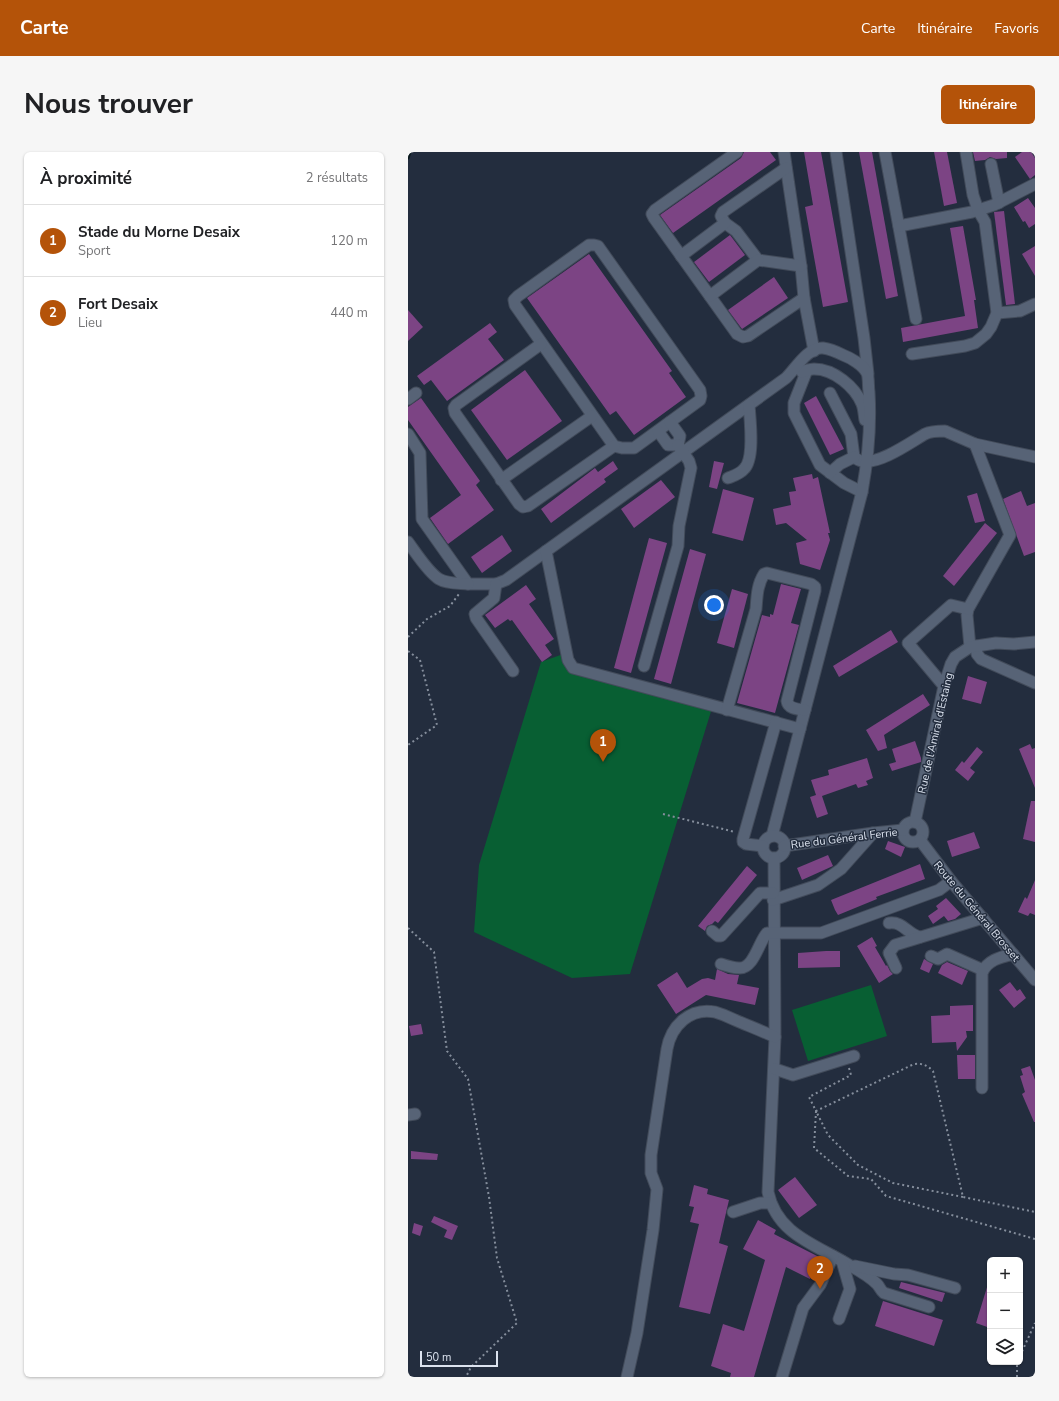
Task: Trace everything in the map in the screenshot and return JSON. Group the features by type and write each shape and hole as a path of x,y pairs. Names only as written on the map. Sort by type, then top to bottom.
{"street":[{"path":"737,152 655,210 652,214 737,334 743,337 748,336 804,298"},
{"path":"784,152 801,266 810,353"},
{"path":"772,836 779,837 784,842 784,849 781,856 770,858 764,853 762,846 766,840 772,836 862,492 867,462 870,407 864,338 836,152"},
{"path":"885,152 916,319"},
{"path":"912,354 965,346 974,343 986,334 997,313 985,222 978,210 973,196 966,152"},
{"path":"991,164 999,203"},
{"path":"758,260 736,231 725,223 721,216 723,212 786,168"},
{"path":"899,226 978,210 999,203 1035,184"},
{"path":"681,256 725,223"},
{"path":"594,244 598,246 700,390 701,396 700,400 634,448 614,446 592,416 515,305 514,300 589,246 594,244"},
{"path":"710,296 758,260 801,266"},
{"path":"997,313 1020,311 1035,304"},
{"path":"851,358 860,348 864,338"},
{"path":"542,344 456,405 454,408 455,413 501,480 519,504 523,507 528,506 614,446"},
{"path":"811,370 806,365 805,358 810,353 824,348 851,358 868,378"},
{"path":"408,542 433,573 440,579 468,584 496,584 506,580 680,448 749,405 786,378 810,353"},
{"path":"811,370 794,403 794,413 820,465 844,483 862,492"},
{"path":"786,378 811,370 828,372 842,379 855,392 863,408 868,438"},
{"path":"855,392 863,392 868,378"},
{"path":"830,393 851,434 854,456 859,460 867,462 886,456 930,432 944,432 975,444 1035,457"},
{"path":"728,478 744,470 748,461 750,450 749,405"},
{"path":"501,480 592,416"},
{"path":"644,666 678,546 679,526 692,468 680,448 680,436 670,422"},
{"path":"658,431 668,445 680,448"},
{"path":"408,434 420,453 422,519 468,584"},
{"path":"975,444 1010,535 968,609 967,615 973,646 981,659 1035,683"},
{"path":"830,473 840,464 854,456"},
{"path":"546,551 568,660 573,668 800,729"},
{"path":"727,710 756,609 756,596 762,577 767,573 810,584 815,587 787,701 787,704 790,707 805,710"},
{"path":"496,584 494,598 475,614 476,618 513,671"},
{"path":"944,686 908,643 951,605 968,609"},
{"path":"973,646 996,643 1014,644 1035,642"},
{"name":"Rue de l'Amiral d'Estaing","path":"915,822 944,686 956,657 973,646"},
{"path":"762,846 746,844 743,842 776,722"},
{"path":"909,822 915,822 921,825 924,831 920,840 913,842 904,837 903,830 909,822"},
{"name":"Rue du Général Ferrie","path":"784,846 903,830"},
{"path":"712,931 718,936 721,936 760,893 773,896 818,886 841,869 873,833"},
{"name":"Route du Général Brosset","path":"920,840 951,881 1035,980"},
{"path":"774,858 775,1069 768,1192 771,1202 778,1217 786,1226 809,1243 841,1260 877,1284 884,1293 929,1307"},
{"path":"721,964 741,968 746,966 753,960 763,937 767,933 820,933 939,890 951,881"},
{"path":"896,968 889,953 895,945 983,918"},
{"path":"889,923 894,922 899,924 914,936 920,937"},
{"path":"931,956 938,959 947,954 983,970"},
{"path":"982,1088 981,978 983,970 995,959 1013,954"},
{"path":"627,1377 637,1333 653,1230 657,1189 651,1173 651,1155 666,1049 670,1036 677,1026 688,1016 694,1013 708,1011 720,1014 775,1037"},
{"path":"775,1069 793,1075 850,1058"},
{"path":"733,1212 760,1203 771,1202"},
{"path":"841,1260 894,1274 908,1275 955,1288"},
{"path":"839,1319 850,1289 841,1260"},
{"path":"782,1377 803,1308 841,1260"}],"path":[{"path":"408,636 426,619 450,606 468,584"},
{"path":"408,651 420,660 437,725 408,745"},
{"path":"663,814 744,835"},
{"path":"408,928 434,952 447,1051 468,1079 489,1197 497,1258 517,1323 471,1367 466,1377"},
{"path":"850,1058 851,1075 808,1097 828,1135 858,1165 893,1183 1035,1212"},
{"path":"816,1111 914,1064 921,1063 929,1066 933,1070 963,1197"},
{"path":"816,1111 814,1148 848,1176 871,1179 886,1196 1035,1239"},
{"path":"1023,1349 1035,1323"},
{"path":"1017,1365 1017,1377"}],"green space":[{"path":"566,653 569,663 713,705 630,974 572,978 474,932 479,865 541,662"},
{"path":"871,985 887,1036 808,1061 792,1010"}],"building":[{"path":"744,152 770,152 776,160 673,233 660,215 741,158"},
{"path":"804,152 821,152 848,302 823,307 805,207 813,205"},
{"path":"859,152 872,152 898,296 886,299"},
{"path":"934,152 947,152 957,203 944,206"},
{"path":"973,152 1007,152 1007,158 996,159 990,157 985,160 975,161"},
{"path":"1022,152 1031,152 1035,158 1035,175 1030,179 1015,157"},
{"path":"1028,198 1035,208 1035,224 1029,228 1025,221 1023,222 1014,207"},
{"path":"1004,211 1015,304 1006,305 994,212"},
{"path":"963,226 976,300 974,300 978,328 903,342 901,328 965,316 950,228"},
{"path":"730,235 745,255 709,282 694,262"},
{"path":"1035,246 1035,276 1022,254"},
{"path":"589,254 672,371 669,373 686,397 634,435 616,411 610,415 527,298"},
{"path":"774,277 788,298 742,329 728,310"},
{"path":"408,310 423,327 408,341"},
{"path":"490,323 497,332 488,339 504,360 447,401 431,380 424,385 417,376"},
{"path":"525,370 562,421 507,460 471,410"},
{"path":"816,396 844,449 830,455 804,403"},
{"path":"421,398 480,481 476,485 494,510 448,544 430,518 461,495 408,420 408,407"},
{"path":"613,461 618,469 604,479 606,482 551,523 541,509 595,468 598,472"},
{"path":"714,461 724,463 717,489 709,487"},
{"path":"812,474 813,479 818,477 830,533 828,533 830,540 820,570 800,564 796,543 807,540 786,523 776,525 773,509 791,505 789,492 796,491 793,478"},
{"path":"661,480 675,497 634,528 621,509"},
{"path":"723,489 754,498 743,541 712,533"},
{"path":"1021,491 1027,506 1035,503 1035,552 1024,556 1003,499"},
{"path":"977,493 985,521 975,523 967,496"},
{"path":"985,523 997,533 954,586 943,576"},
{"path":"502,535 512,551 482,573 471,557"},
{"path":"649,538 667,543 631,673 614,668"},
{"path":"690,549 706,554 671,684 654,679"},
{"path":"781,584 801,589 791,623 799,625 775,713 737,703 762,615 770,617 770,614 773,615"},
{"path":"526,585 536,599 529,604 554,639 545,645 552,655 542,662 512,620 510,621 508,619 495,628 485,615"},
{"path":"732,589 748,594 734,648 717,643"},
{"path":"891,630 898,642 839,677 833,666"},
{"path":"968,676 987,682 981,704 962,699"},
{"path":"923,694 930,705 884,735 887,748 878,751 866,730"},
{"path":"915,741 921,762 892,771 889,764 896,762 892,749"},
{"path":"1030,744 1032,749 1035,748 1035,788 1019,749"},
{"path":"977,747 983,752 970,768 975,772 968,781 955,770 962,761 964,763"},
{"path":"867,758 873,778 866,781 868,785 858,788 856,784 822,796 828,814 817,818 810,797 816,795 811,780 829,775 828,770"},
{"path":"1031,801 1035,801 1035,842 1023,839"},
{"path":"974,832 980,848 952,857 947,841"},
{"path":"888,841 905,847 901,857 885,849"},
{"path":"828,855 833,866 802,880 797,868"},
{"path":"920,864 925,879 876,897 877,899 838,915 835,910 831,900"},
{"path":"747,866 757,875 718,923 715,921 707,926 705,931 698,926"},
{"path":"1035,880 1035,915 1030,913 1028,916 1018,912 1025,897 1027,899"},
{"path":"946,898 961,914 955,919 948,921 944,916 933,924 928,916 938,909 936,906"},
{"path":"872,937 877,946 875,947 886,966 887,965 893,974 879,983 857,946"},
{"path":"840,951 840,967 798,968 798,953"},
{"path":"924,959 933,964 929,973 920,969"},
{"path":"947,962 968,971 962,985 938,973 942,965"},
{"path":"717,969 728,974 739,975 737,984 759,988 755,1005 706,995 676,1014 657,985 677,972 687,988 702,979 708,978 715,980"},
{"path":"1010,982 1017,991 1020,989 1026,998 1014,1008 999,990"},
{"path":"973,1005 973,1031 966,1031 967,1037 957,1051 956,1042 932,1043 931,1016 950,1015 950,1006"},
{"path":"421,1024 423,1034 411,1036 409,1026"},
{"path":"957,1055 975,1055 975,1079 958,1079"},
{"path":"1030,1066 1035,1080 1035,1122 1022,1094 1025,1092 1020,1076 1023,1075 1021,1069"},
{"path":"411,1151 438,1154 437,1160 411,1159"},
{"path":"795,1177 817,1205 799,1218 778,1190"},
{"path":"694,1185 708,1189 707,1194 729,1200 719,1243 728,1246 710,1314 679,1307 699,1224 690,1222 694,1207 689,1206"},
{"path":"434,1216 458,1226 452,1240 444,1237 447,1230 431,1222"},
{"path":"758,1220 776,1230 774,1234 821,1258 810,1279 786,1267 754,1377 730,1377 731,1373 711,1366 723,1324 744,1331 765,1260 743,1249"},
{"path":"414,1223 423,1226 420,1236 412,1233"},
{"path":"901,1282 945,1293 942,1302 899,1288"},
{"path":"987,1287 987,1327 976,1323"},
{"path":"883,1301 943,1320 934,1346 875,1326"}],"waterway":[{"path":"408,158 410,152"}],"place":[{"name":"Stade du Morne Desaix","path":"603,762"},
{"name":"Fort Desaix","path":"820,1289"}]}
